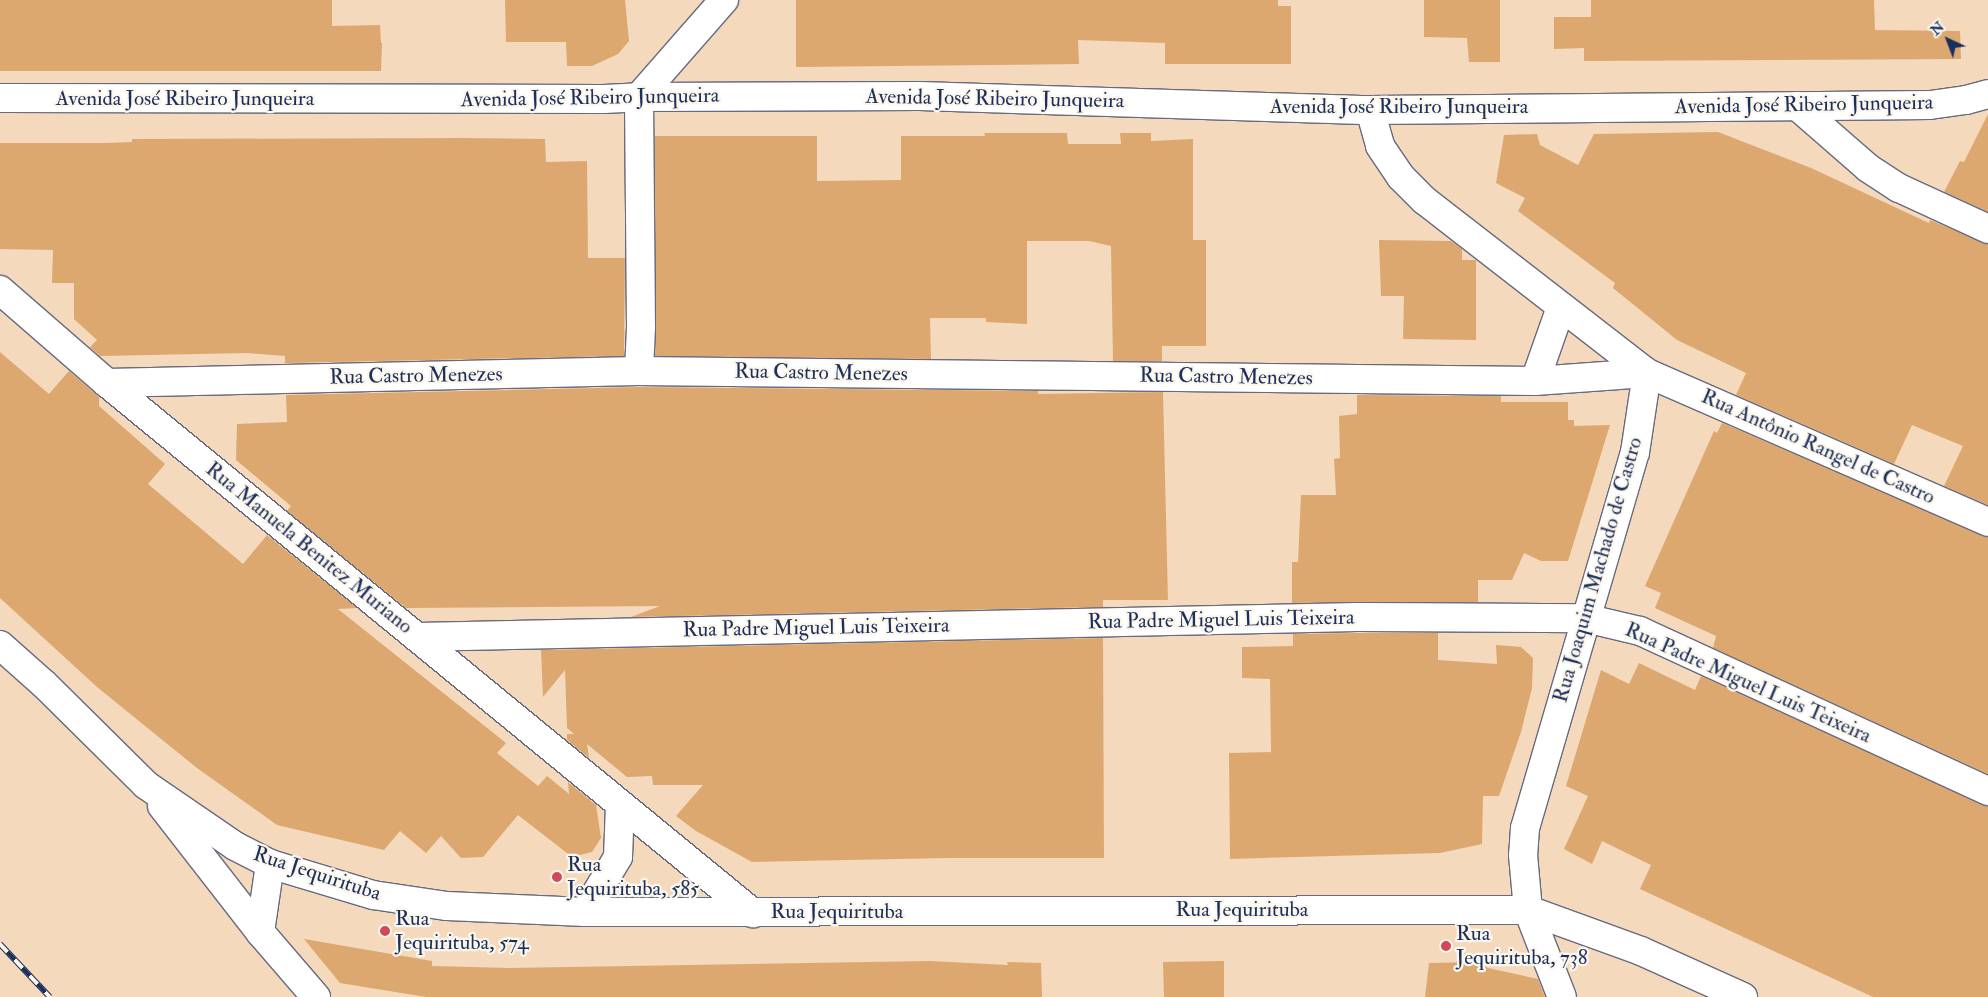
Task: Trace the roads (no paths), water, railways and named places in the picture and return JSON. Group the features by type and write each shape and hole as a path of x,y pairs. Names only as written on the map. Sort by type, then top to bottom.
{"street":[{"path":"639,371 641,327 639,97 724,0"},
{"name":"Avenida José Ribeiro Junqueira","path":"0,98 604,99 639,97 920,96 1370,110 1930,105 1966,100 1988,94"},
{"path":"1797,106 1868,168 1899,188 1988,230"},
{"path":"1370,110 1380,146 1401,177 1424,200 1647,373"},
{"name":"Rua Manuela Benitez Muriano","path":"0,290 107,383 753,913"},
{"path":"1535,381 1561,306"},
{"name":"Rua Castro Menezes","path":"107,383 639,371 1535,381 1647,373"},
{"name":"Rua Antônio Rangel de Castro","path":"1647,373 1988,522"},
{"name":"Rua Joaquim Machado de Castro","path":"1562,997 1528,910 1523,855 1525,828 1635,452 1647,373"},
{"name":"Rua Padre Miguel Luis Teixeira","path":"418,637 1357,617 1585,618 1640,631 1988,791"},
{"name":"Rua Jequirituba","path":"0,645 44,684 146,785 235,846 270,864 373,896 447,906 585,912 753,913 1239,909 1528,910 1641,951 1743,997"},
{"path":"146,785 260,932 316,997"},
{"path":"585,912 618,857 620,805"},
{"path":"260,932 270,864"}],"railway":[{"path":"0,944 50,997"}],"place":[{"name":"Rua Jequirituba, 585","path":"557,877"},
{"name":"Rua Jequirituba, 574","path":"385,931"},
{"name":"Rua Jequirituba, 738","path":"1446,946"}]}
